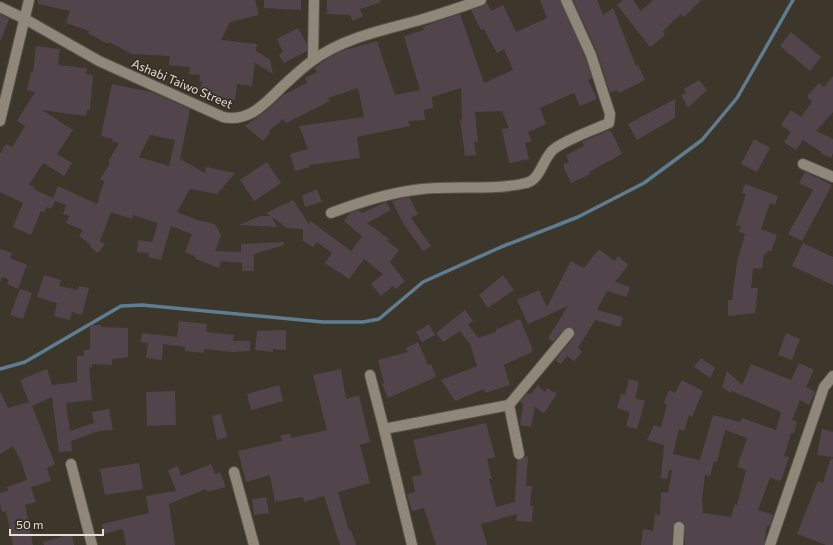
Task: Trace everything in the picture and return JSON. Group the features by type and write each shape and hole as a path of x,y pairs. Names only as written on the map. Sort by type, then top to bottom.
{"street":[{"path":"0,121 30,0"},
{"path":"313,60 314,0"},
{"name":"Ashabi Taiwo Street","path":"0,7 25,19 99,61 223,117 233,120 248,116 262,108 285,84 313,60 356,38 433,16 481,0"},
{"path":"331,213 391,195 423,189 492,187 528,183 540,172 546,157 554,148 609,122 610,114 591,55 566,0"},
{"path":"803,164 833,177"},
{"path":"384,430 509,405 569,333"},
{"path":"370,375 412,545"},
{"path":"770,545 824,387 833,376"},
{"path":"509,405 519,454"},
{"path":"71,464 92,545"},
{"path":"234,472 254,545"},
{"path":"678,545 679,527"}],"building":[{"path":"38,0 255,0 259,15 230,22 221,40 257,44 256,51 270,60 273,74 255,63 252,86 237,84 235,100 216,97 199,89 203,82 199,81 200,75 189,74 190,67 169,65 170,56 132,54 109,42 108,44 88,33 89,31 66,23 70,11 38,4"},
{"path":"264,0 301,0 301,10 264,8"},
{"path":"327,0 380,0 381,2 360,9 363,16 353,21 350,15 324,14 330,11 327,11"},
{"path":"540,0 560,0 585,57 592,78 588,80 597,99 580,106 574,93 540,108 546,124 528,132 532,141 525,143 529,159 509,163 502,129 509,128 502,111 475,112 478,142 474,142 476,155 465,156 460,120 462,119 461,88 432,97 433,108 424,110 425,120 408,121 410,126 357,137 360,158 309,165 310,167 295,171 290,154 308,149 299,126 364,117 358,88 328,98 330,101 286,123 283,119 269,131 270,133 263,141 245,126 268,109 283,95 307,83 305,78 317,72 314,68 327,59 341,51 377,41 395,95 420,90 404,36 424,30 423,27 460,14 484,83 513,70 504,49 497,53 484,29 481,30 471,10 487,3 491,11 503,5 516,32 547,18"},
{"path":"573,0 597,0 603,15 613,8 636,66 638,65 645,80 619,93 617,90 610,93 597,52"},
{"path":"623,0 633,0 641,11 653,0 701,0 684,17 681,14 663,31 665,35 650,47 617,5"},
{"path":"0,14 9,19 1,40 0,40"},
{"path":"298,28 307,44 307,51 284,63 279,55 283,52 277,39"},
{"path":"791,32 821,57 810,71 780,46"},
{"path":"36,46 60,49 58,65 87,68 86,74 93,75 90,110 87,110 86,116 42,110 73,130 57,154 72,163 64,176 43,163 29,185 34,187 33,189 53,198 58,186 97,204 104,181 100,179 110,163 108,162 119,143 112,141 113,139 101,136 112,84 151,92 190,109 180,159 205,173 206,167 235,173 217,194 190,189 177,212 197,220 215,224 221,235 215,251 241,252 241,244 284,242 284,245 254,254 254,271 242,271 242,263 221,261 219,268 196,259 196,257 185,252 192,234 171,226 161,260 148,257 149,253 137,252 138,240 152,242 158,223 133,215 132,219 111,212 100,241 105,244 98,253 90,247 91,245 79,236 83,230 66,223 69,216 63,214 66,205 55,201 51,209 47,207 44,212 41,211 31,235 13,227 23,203 0,192 0,154 6,144 12,147 25,126 17,121 35,92 27,90 31,72 33,72","holes":["150,135 175,140 169,166 139,157"]},
{"path":"833,76 833,112 816,131 833,139 833,153 831,158 820,153 821,152 803,140 796,150 784,142 791,132 781,125 791,110 801,117 812,102 807,96 819,83 824,87"},
{"path":"699,80 707,90 688,108 681,95 686,93 684,89"},
{"path":"675,99 675,118 637,140 628,124"},
{"path":"607,131 611,131 622,154 589,172 590,174 571,183 564,168 564,164 569,162 566,155 584,146 582,142"},
{"path":"754,139 770,148 757,172 741,164"},
{"path":"267,162 281,183 254,201 240,180"},
{"path":"805,172 832,185 802,241 788,234 813,190 799,183"},
{"path":"745,184 778,196 775,205 770,203 761,229 777,235 771,252 768,250 766,255 764,254 762,269 753,268 751,288 758,288 755,313 728,316 728,300 732,300 737,262 745,234 739,232 741,226 736,225 746,194 742,193"},
{"path":"317,189 322,202 305,207 302,196"},
{"path":"409,197 418,214 411,218 431,246 423,251 403,223 392,201"},
{"path":"293,200 311,227 309,220 351,251 362,236 344,221 350,213 358,210 362,213 386,202 391,210 367,223 389,239 387,241 399,250 390,262 405,281 396,289 393,286 381,296 371,284 383,274 364,259 349,279 325,263 332,253 317,242 313,247 303,241 303,229 287,228 272,217 277,227 239,225 260,216 271,216 266,213"},
{"path":"803,243 833,257 833,285 792,266"},
{"path":"0,249 12,253 10,258 27,265 18,289 7,284 9,280 2,277 0,282"},
{"path":"599,249 614,261 618,256 628,265 615,282 630,287 627,297 607,291 597,310 623,317 620,327 595,320 578,348 582,352 574,361 567,356 561,364 555,360 574,337 575,330 567,327 553,342 548,338 568,306 528,324 517,300 539,290 547,307 571,261 584,268"},
{"path":"44,275 61,280 59,286 78,290 79,286 89,288 82,315 72,312 70,320 54,316 57,303 37,297"},
{"path":"503,275 514,290 488,308 479,295"},
{"path":"20,289 32,293 23,319 10,315"},
{"path":"465,310 473,321 468,324 478,338 496,332 495,330 520,319 532,348 532,352 504,365 510,385 485,393 484,389 455,401 441,380 477,366 470,344 460,331 443,342 436,333"},
{"path":"179,321 207,324 206,332 234,335 233,341 250,341 250,351 232,352 204,349 204,353 185,351 185,347 163,344 162,360 146,358 148,343 141,342 142,333 177,337"},
{"path":"429,324 435,335 422,342 416,332"},
{"path":"90,325 128,328 128,357 112,359 112,365 92,364 92,367 89,367 92,400 66,403 70,431 94,423 92,412 109,409 113,430 99,431 71,441 72,451 59,452 52,397 32,406 55,464 47,468 51,481 31,487 36,502 25,505 33,545 13,545 6,511 2,512 0,504 0,493 8,491 7,487 27,480 21,461 13,446 0,454 0,391 8,408 29,402 20,380 47,369 52,385 77,382 77,356 84,356 84,350 90,350"},
{"path":"286,330 286,350 273,349 273,352 255,350 257,331"},
{"path":"786,333 800,339 792,360 778,355"},
{"path":"418,342 428,365 431,364 436,377 388,398 382,384 384,383 378,360 408,352 406,348"},
{"path":"701,358 715,368 710,378 694,367"},
{"path":"799,363 814,370 806,387 815,392 809,405 800,400 792,420 797,422 794,433 791,433 784,456 789,457 781,481 770,478 758,510 773,515 770,526 767,525 764,545 685,545 685,524 676,521 673,526 672,545 641,545 643,529 653,531 655,514 660,515 661,492 668,493 672,470 669,470 667,479 661,478 664,445 647,440 654,425 661,427 667,405 664,403 669,390 675,393 682,380 703,391 692,417 689,415 684,431 679,429 673,454 700,460 713,415 740,422 742,418 776,430 781,412 732,391 731,393 722,387 727,371 742,385 751,364 791,380","holes":["725,430 747,438 737,467 746,470 737,505 735,504 731,517 703,513 702,500 705,475 710,476 714,461 717,462"]},
{"path":"341,369 346,399 359,395 370,442 360,445 370,483 338,492 349,531 351,530 356,545 340,545 324,496 304,502 303,497 275,502 270,475 246,482 238,451 282,441 281,435 290,434 291,438 327,430 313,375"},
{"path":"629,379 639,382 635,398 645,401 637,429 626,426 630,412 617,408 621,394 625,395"},
{"path":"539,384 539,387 545,392 547,388 557,394 544,413 535,407 531,427 520,425 523,404 520,401 528,393 530,395"},
{"path":"279,385 283,401 251,410 247,394"},
{"path":"175,391 176,425 147,426 146,392"},
{"path":"221,414 227,437 217,440 212,416"},
{"path":"486,423 495,457 487,459 492,479 489,479 496,507 515,502 517,460 528,456 526,486 532,486 530,506 533,506 532,522 516,521 517,514 481,524 487,545 436,545 424,508 412,511 407,494 415,492 412,477 422,475 413,440"},
{"path":"822,429 833,432 833,457 817,455"},
{"path":"831,458 833,459 833,545 826,545 797,534 818,481 823,483"},
{"path":"139,463 143,489 105,495 100,469"},
{"path":"211,464 215,474 220,472 226,487 207,492 206,489 169,504 175,545 126,545 123,529 104,534 102,524 149,513 146,496 176,491 168,470 178,466 181,476"},
{"path":"266,497 269,513 254,515 252,499"},
{"path":"72,534 74,545 44,545 43,542"}],"waterway":[{"path":"0,369 25,362 121,306 142,305 323,322 363,322 379,319 423,282 501,247 578,217 644,183 702,140 737,98 793,0"}]}
